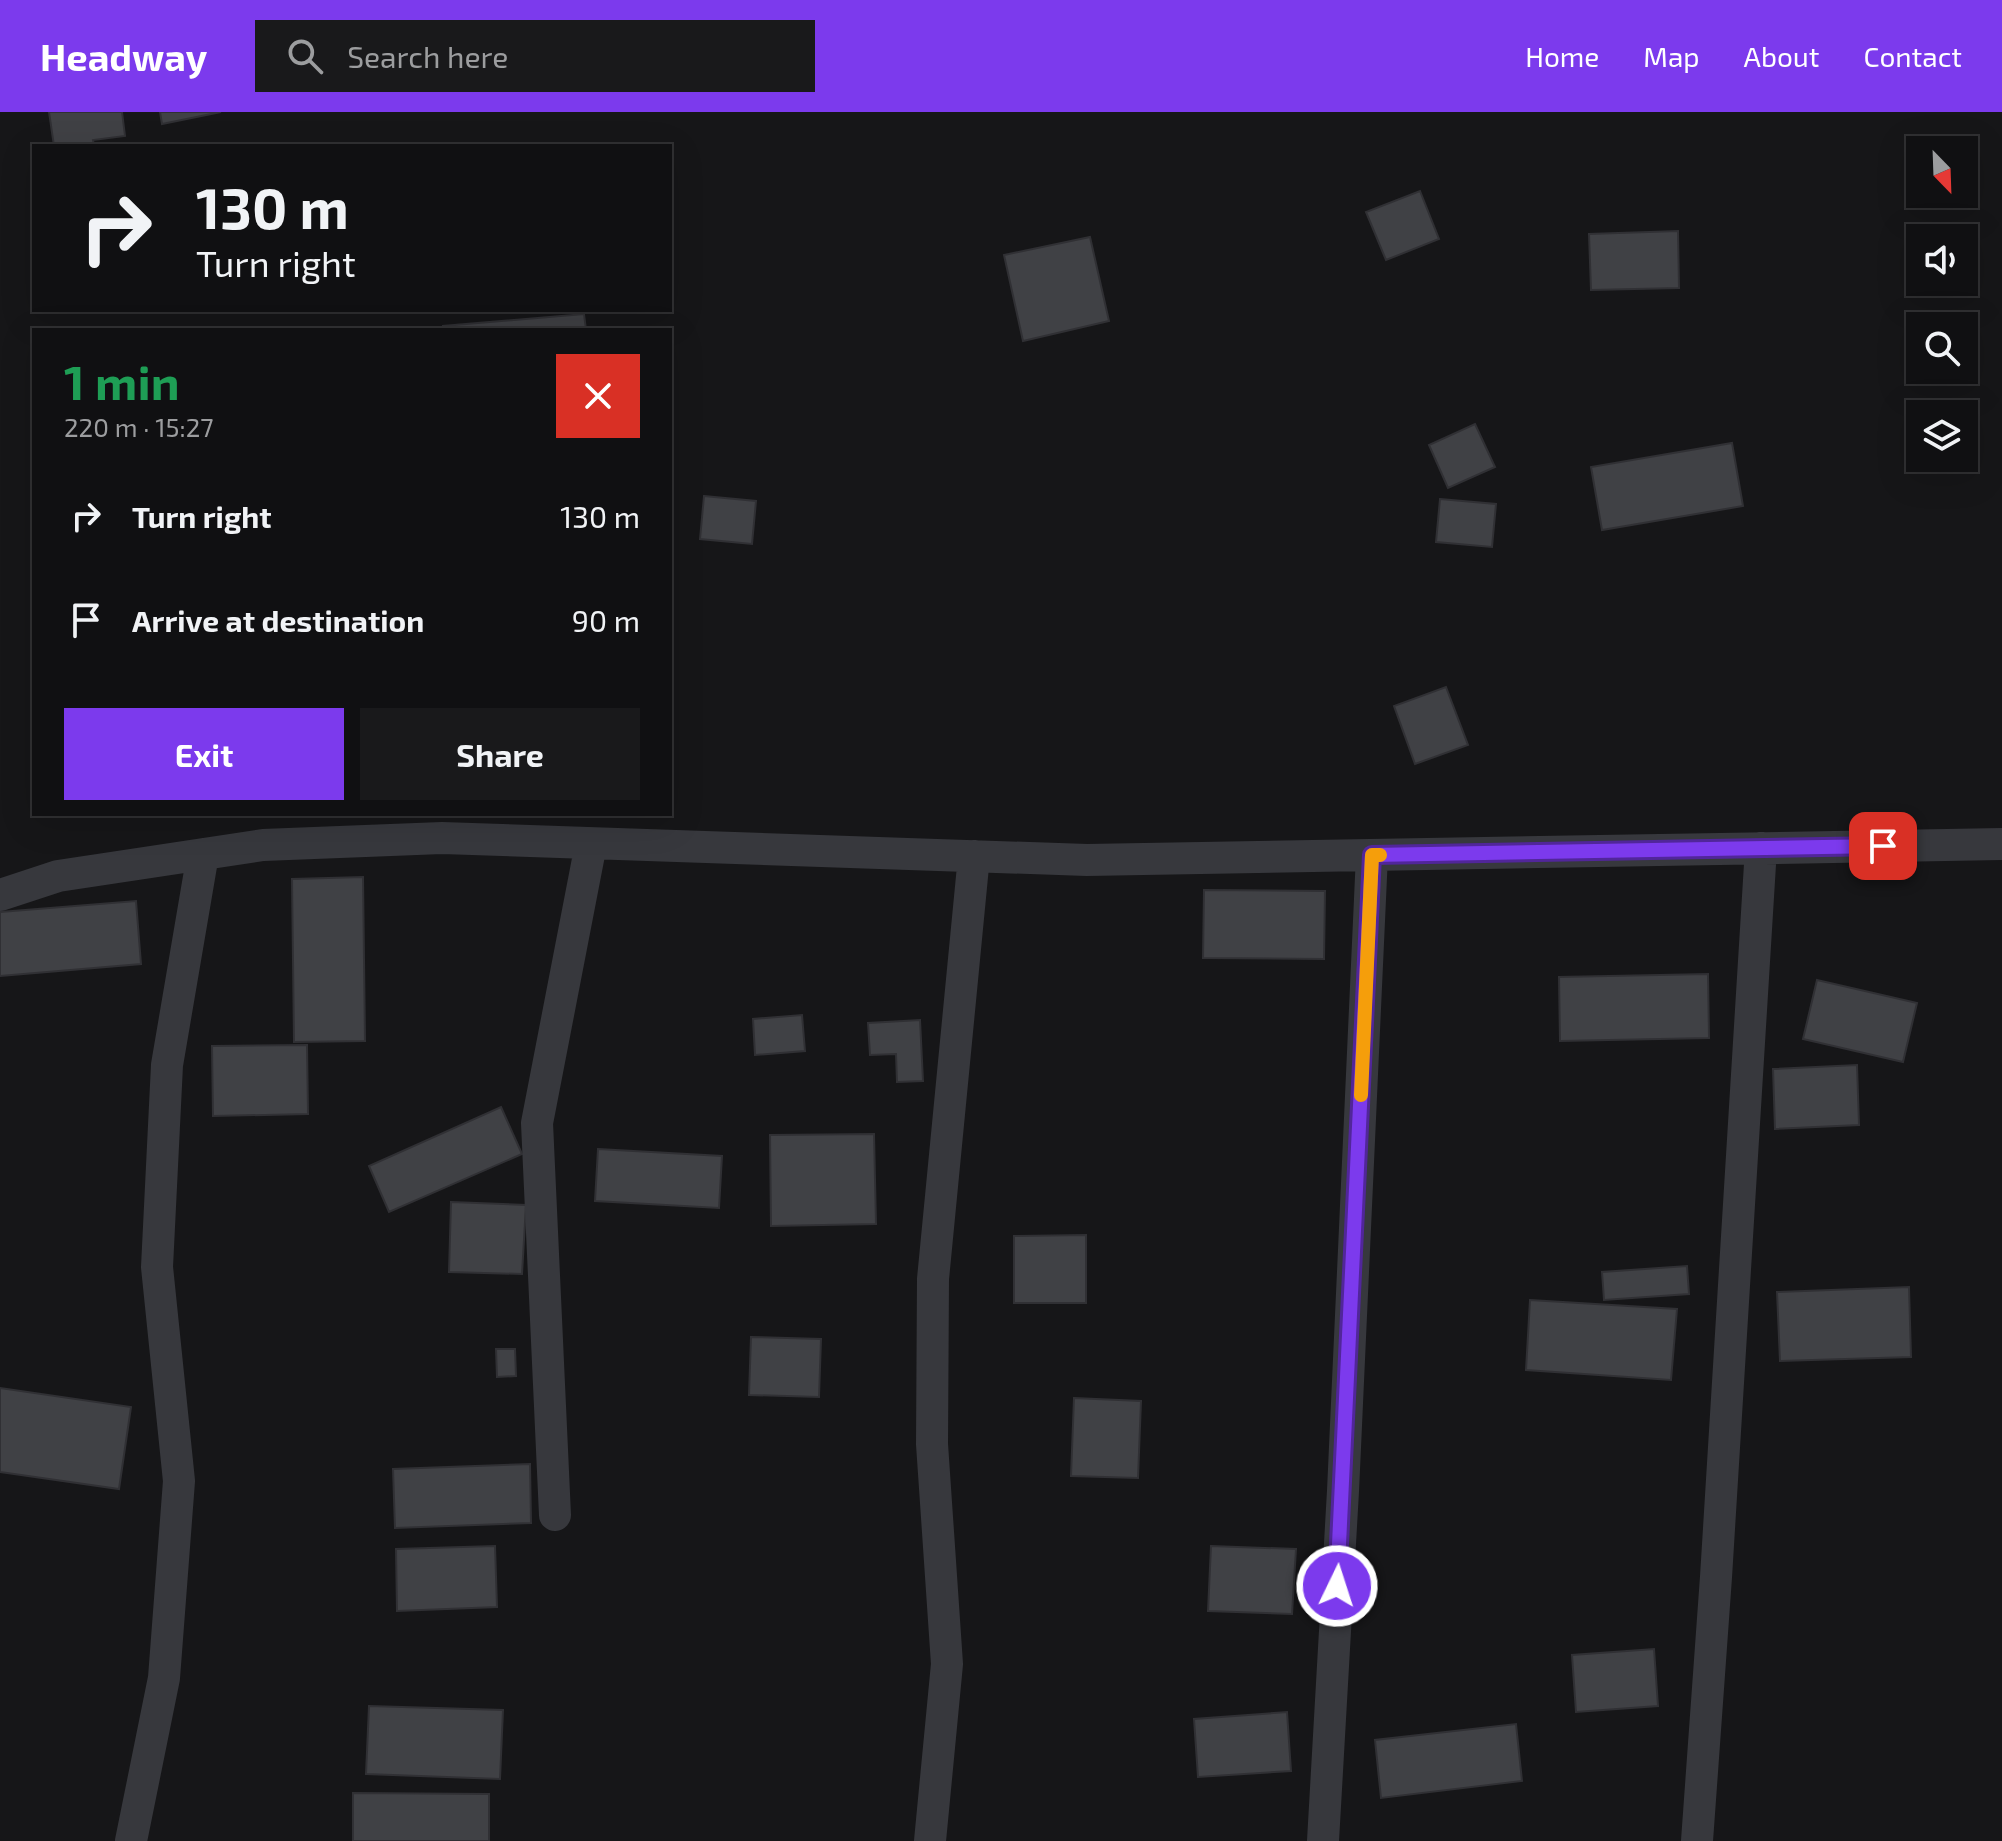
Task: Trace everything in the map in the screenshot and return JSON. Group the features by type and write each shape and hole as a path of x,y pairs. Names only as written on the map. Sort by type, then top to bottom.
{"street":[{"path":"0,895 58,876 263,845 442,838 1087,860 2002,844"},
{"path":"555,1515 537,1123 591,844"},
{"path":"1697,1841 1761,848"},
{"path":"131,1841 164,1678 179,1481 157,1267 167,1065 203,854"},
{"path":"1323,1841 1344,1475 1372,855"},
{"path":"930,1841 947,1664 932,1444 933,1279 974,856"}],"building":[{"path":"49,112 122,112 125,136 93,140 94,144 54,144"},
{"path":"160,112 221,112 162,124"},
{"path":"1420,191 1439,239 1386,260 1366,212"},
{"path":"1678,231 1679,288 1591,290 1589,234"},
{"path":"1090,237 1109,321 1023,341 1004,255"},
{"path":"584,314 586,328 443,328"},
{"path":"1475,424 1495,467 1448,488 1429,445"},
{"path":"1732,443 1743,506 1602,530 1591,467"},
{"path":"704,496 756,501 752,544 700,539"},
{"path":"1440,499 1496,504 1492,547 1436,542"},
{"path":"1446,687 1468,745 1415,764 1394,706"},
{"path":"363,877 365,1041 294,1042 292,879"},
{"path":"1204,890 1325,891 1324,959 1203,958"},
{"path":"136,901 141,964 0,976 0,912"},
{"path":"1708,974 1709,1038 1560,1041 1559,977"},
{"path":"1817,980 1917,1003 1903,1062 1803,1039"},
{"path":"802,1015 805,1051 755,1055 753,1019"},
{"path":"920,1020 923,1081 897,1082 896,1054 870,1055 868,1023"},
{"path":"307,1045 308,1114 213,1116 212,1046"},
{"path":"1857,1065 1859,1125 1775,1129 1773,1069"},
{"path":"501,1107 522,1154 389,1212 369,1166"},
{"path":"874,1134 876,1224 771,1226 770,1135"},
{"path":"598,1149 722,1156 719,1208 595,1201"},
{"path":"451,1202 526,1205 522,1274 449,1272"},
{"path":"1086,1235 1086,1303 1014,1303 1014,1236"},
{"path":"1687,1266 1689,1294 1604,1300 1602,1272"},
{"path":"1909,1287 1911,1357 1780,1361 1777,1292"},
{"path":"1530,1300 1677,1309 1671,1380 1526,1370"},
{"path":"751,1337 821,1339 819,1397 749,1395"},
{"path":"496,1349 515,1349 516,1376 497,1377"},
{"path":"0,1388 131,1407 119,1489 0,1472"},
{"path":"1074,1398 1141,1401 1138,1478 1071,1476"},
{"path":"530,1464 531,1523 395,1528 393,1469"},
{"path":"495,1546 497,1607 397,1611 396,1549"},
{"path":"1211,1546 1296,1549 1292,1614 1208,1611"},
{"path":"1654,1649 1658,1706 1576,1712 1572,1655"},
{"path":"369,1706 503,1710 500,1779 366,1774"},
{"path":"1287,1712 1291,1771 1198,1777 1194,1719"},
{"path":"1516,1724 1522,1781 1381,1798 1375,1740"},
{"path":"353,1793 489,1794 489,1841 353,1841"}],"slow traffic":[{"path":"1361,1095 1372,855 1380,855"}],"route":[{"path":"1337,1586 1372,855 1883,846"}]}
